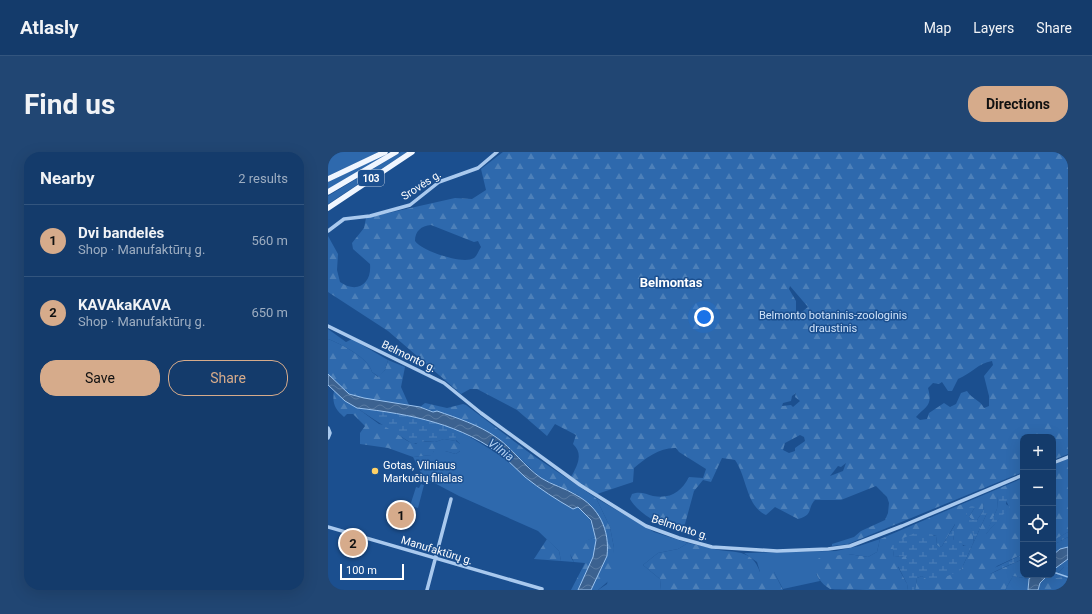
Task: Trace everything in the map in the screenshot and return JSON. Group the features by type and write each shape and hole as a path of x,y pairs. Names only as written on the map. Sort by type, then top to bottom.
{"main road":[{"name":"103","path":"328,179 385,152"},
{"path":"328,192 396,152"},
{"name":"103","path":"328,208 412,152"}],"street":[{"name":"Srovės g.","path":"328,231 344,219 370,216 410,205 439,182 478,168 497,152"},
{"name":"Belmonto g.","path":"328,326 444,383 502,429 580,485 646,526 679,538 712,547 777,552 850,546 1020,477"},
{"path":"328,428 330,433 328,438"},
{"path":"1056,462 1068,457"},
{"path":"426,590 451,499"},
{"name":"Manufaktūrų g.","path":"328,527 542,589"}],"green space":[{"path":"328,152 379,152 328,176"},
{"path":"401,152 407,152 328,204 328,196"},
{"name":"Belmonto botaninis-zoologinis draustinis","path":"503,152 1068,152 1068,454 1056,459 1056,434 1020,434 1020,473 848,544 832,546 832,544 854,537 861,531 885,520 888,513 889,503 887,497 876,486 841,500 815,500 808,513 798,519 775,507 766,515 759,511 754,505 735,460 722,458 711,482 703,480 694,491 685,524 682,527 668,526 653,520 634,505 630,499 632,494 643,493 659,497 670,495 683,487 689,477 703,478 706,469 679,452 676,448 665,449 654,454 634,468 633,482 597,494 571,477 579,456 573,444 576,435 555,424 547,436 517,410 477,389 470,389 461,394 388,331 328,292 328,236 338,254 337,270 340,282 352,287 357,287 366,282 370,271 370,264 353,249 352,243 364,228 366,218 455,198 472,199 486,190 481,169","holes":["431,225 474,242 478,241 481,247 475,257 469,260 461,260 434,253 419,245 415,241 417,232 422,228","790,286 808,307 798,315 796,314 796,301 789,289","992,361 993,365 984,376 989,396 989,406 984,408 967,391 961,393 956,404 950,407 944,403 929,413 927,419 920,420 916,417 928,405 930,399 928,388 933,383 939,384 942,382 948,391 952,391 958,379 987,362","796,393 795,397 800,401 793,407 791,405 782,406 783,403 791,401 792,396","800,435 804,437 805,441 795,448 795,451 789,453 783,450 785,443","846,463 843,471 830,476 838,466 841,467"]},
{"path":"384,155 385,156 328,189 328,182"},
{"path":"328,329 346,342 352,339 388,360 385,370 379,377 372,372 366,362 354,352 328,339"},
{"path":"328,339 354,352 366,362 372,372 378,377 385,370 388,360 405,367 401,387 409,405 364,398 349,394 328,374"},
{"path":"334,391 379,424 384,425 406,440 416,444 419,441 435,442 444,439 456,441 460,444 461,450 456,454 445,451 434,451 432,455 413,457 388,448 360,444 360,433 365,426 353,414 347,414 344,417 338,411 333,399"},
{"path":"425,403 447,408 463,404 466,405 531,454 596,498 610,527 614,548 612,578 598,590 591,590 608,550 578,495 541,478 496,436 457,418 420,407"},
{"path":"357,408 408,415 455,428 456,441 444,439 435,442 425,441 413,444"},
{"path":"455,428 505,458 525,477 573,509 578,507 586,513 590,520 595,537 581,543 573,549 571,557 574,562 561,561 559,551 538,531 459,496 423,477 413,457 431,455 434,451 445,451 456,454 460,451 460,444 454,438"},
{"path":"1068,459 1068,532 1056,539 1056,470 1056,464"},
{"path":"1020,479 1020,555 997,566 990,574 1020,560 1020,577 1013,576 1005,590 915,590 917,578 922,576 927,579 961,570 987,513 984,503 983,511 977,520 973,520 969,517 975,507 966,514 972,528 973,535 973,543 970,545 965,546 953,541 955,524 942,546 939,547 936,544 937,536 931,535 893,550 894,557 906,556 908,561 898,567 907,584 908,590 830,589 823,584 816,574 815,561 819,558 848,554 868,557 877,552 880,539","holes":["998,496 1004,496 1009,507 986,534 997,509"]},
{"path":"421,484 424,485 418,508 410,506 416,487 419,488"},
{"path":"1008,494 1006,504 1010,507 985,535 997,509 998,496"},
{"path":"596,498 654,532 688,543 678,549 658,553 643,565 660,579 661,590 598,590 607,584 614,548 610,527"},
{"path":"988,502 987,513 961,570 932,583 922,576 917,578 915,590 908,590 907,584 898,566 907,561 906,556 894,557 892,543 917,532 922,534 929,532 934,536 937,536 936,544 939,547 942,546 956,523 953,540 961,540 963,546 973,543 974,538 967,518 966,510 971,506 975,507 969,517 973,520 977,520 983,511 984,503"},
{"path":"1068,532 1068,537 1056,543 1056,539"},
{"path":"595,537 595,551 591,564 578,590 571,590 585,563 574,562 570,554 568,542 573,540 579,543"},
{"path":"1068,537 1068,547 1060,549 1056,552 1056,543"},
{"path":"547,539 559,551 561,561 534,559"},
{"path":"880,539 877,552 868,557 848,554 816,574 820,581 783,589 774,572 760,572 757,562 744,553 836,551 859,546"},
{"path":"688,543 719,550 739,552 749,556 757,565 760,572 774,572 783,590 661,590 660,579 643,565 658,553 678,549"},
{"path":"1020,555 1020,560 990,574 988,571"},
{"path":"1068,559 1068,567 1064,567 1056,575 1056,568"},
{"path":"1064,567 1068,567 1068,579 1062,577 1056,578 1056,575"},
{"path":"1013,576 1029,579 1028,590 1005,590"},
{"path":"1062,577 1068,579 1068,590 1038,590 1040,583 1045,578"}],"water":[{"name":"Vilnia","path":"328,374 349,394 364,398 420,407 433,412 437,411 468,422 502,441 541,478 584,500 597,513 605,528 607,537 607,556 591,590 578,590 593,557 596,540 591,520 578,507 573,509 549,494 525,477 505,458 489,446 472,437 435,422 416,417 357,408 345,401 328,385"},
{"path":"1068,547 1068,559 1056,568 1056,552 1060,549"},
{"path":"1045,578 1040,583 1038,590 1028,590 1029,579"}],"waterway":[{"path":"1056,573 1068,577"}],"place":[{"name":"Gotas, Vilniaus Markučių filialas","path":"375,471"},
{"name":"Dvi bandelės","path":"401,515"},
{"name":"KAVAkaKAVA","path":"353,543"}],"district":[{"name":"Belmontas","path":"671,282"}]}
